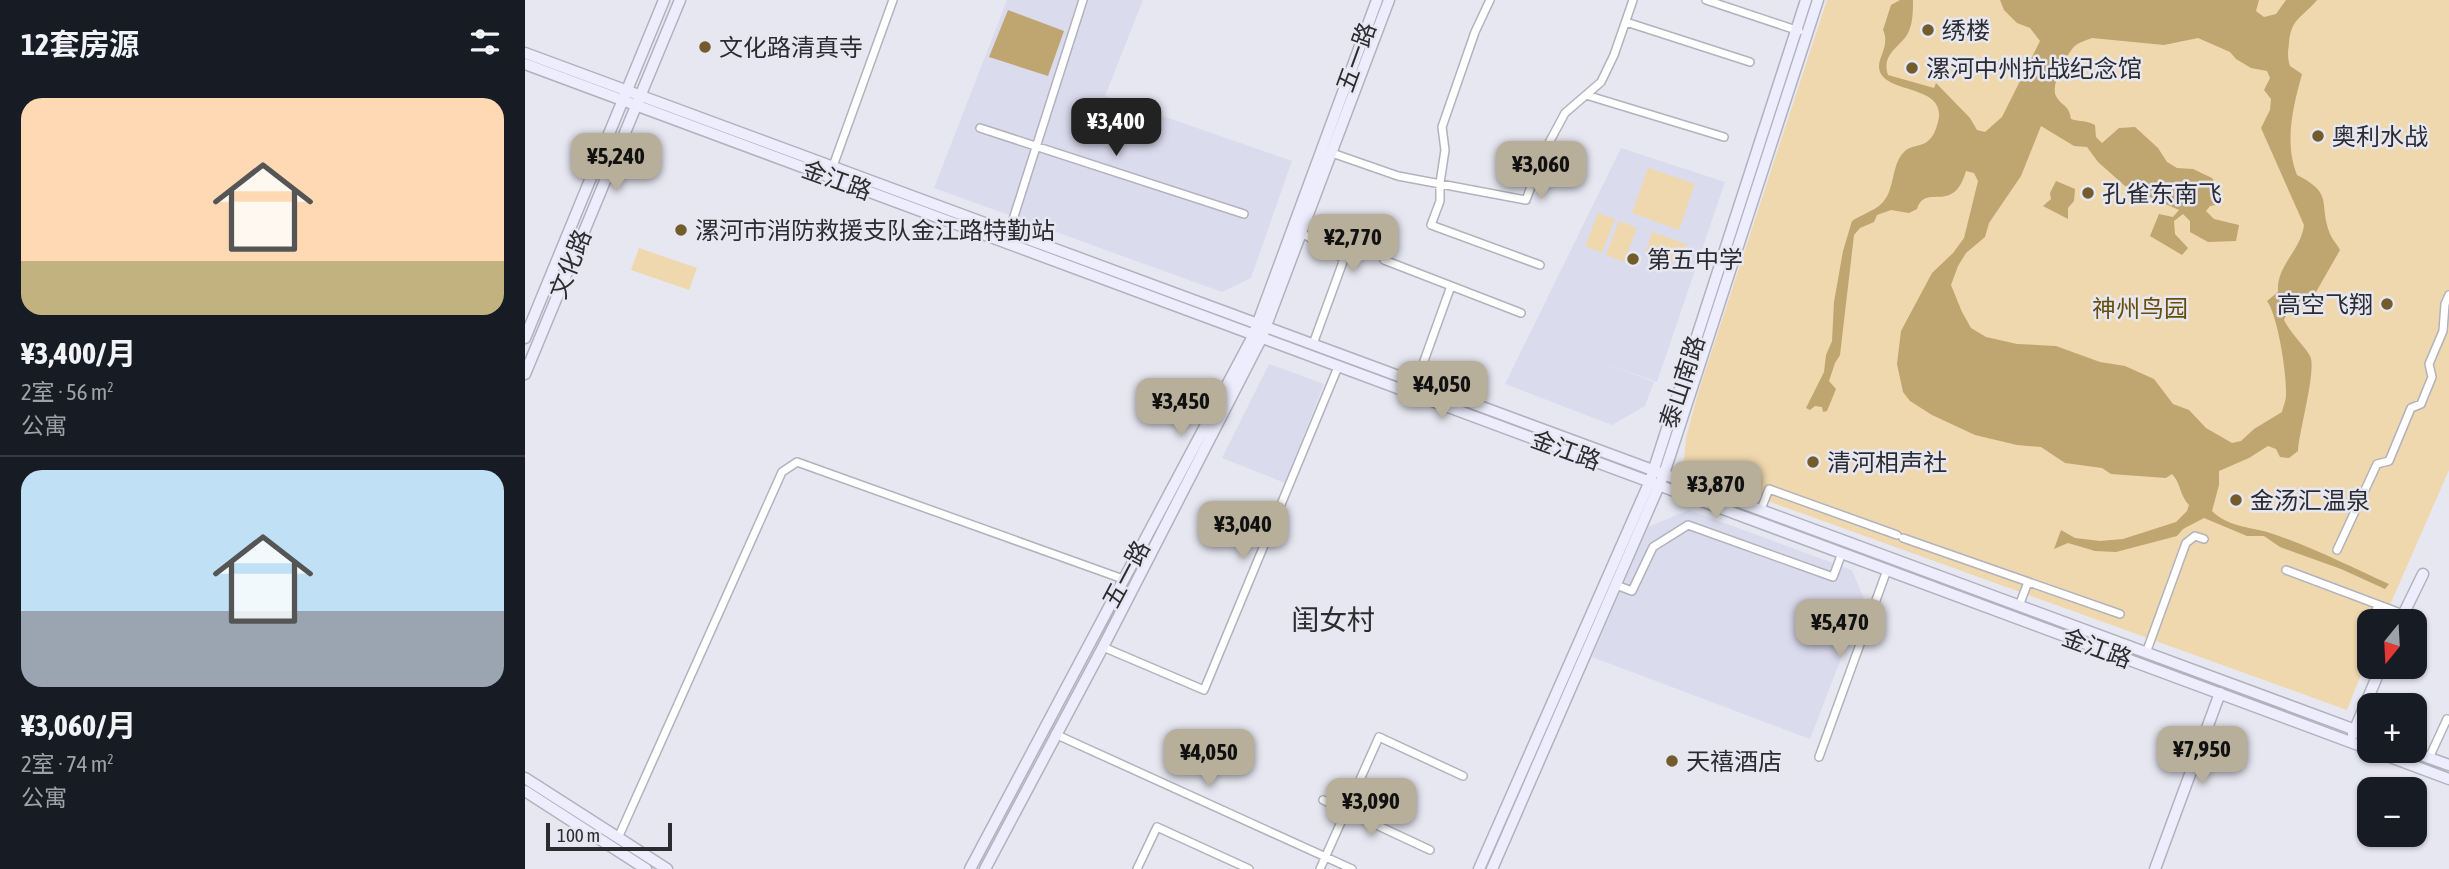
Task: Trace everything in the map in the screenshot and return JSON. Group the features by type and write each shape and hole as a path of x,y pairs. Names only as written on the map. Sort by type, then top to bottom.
{"street":[{"name":"文化路","path":"525,338 664,0"},
{"name":"文化路","path":"525,374 680,0"},
{"path":"831,172 893,0"},
{"path":"1009,232 1083,0"},
{"name":"五一路","path":"1262,326 1377,0"},
{"name":"五一路","path":"985,869 1060,724 1103,648 1257,337 1302,233 1389,0"},
{"path":"1490,0 1475,32 1442,128 1445,150 1440,201 1431,225 1540,265"},
{"path":"1332,153 1398,176 1526,200 1544,152 1565,113 1601,82 1614,55 1633,0"},
{"path":"1706,0 1802,32"},
{"name":"泰山南路","path":"1802,32 1807,0"},
{"name":"泰山南路","path":"1479,869 1594,622 1616,585 1657,477 1802,32 1818,0"},
{"path":"1626,22 1750,62"},
{"name":"金江路","path":"525,53 1338,367 1468,415 1761,509 2357,731"},
{"name":"金江路","path":"525,64 636,106 1009,232 1313,344 1657,477 1842,553 2357,745"},
{"path":"1586,95 1724,138"},
{"path":"980,128 1244,214"},
{"path":"1302,233 1344,259 1313,344"},
{"path":"1384,260 1521,313"},
{"path":"1416,383 1451,286"},
{"path":"2337,550 2377,464 2389,461 2411,408 2421,404 2432,377 2429,364 2443,331 2445,304 2449,295"},
{"name":"五一路","path":"970,869 1048,718 1257,337"},
{"path":"1103,648 1204,690 1338,367"},
{"path":"1468,415 1472,404"},
{"path":"613,848 782,472 796,462 1123,579"},
{"name":"泰山南路","path":"1492,869 1657,477"},
{"path":"1761,509 1769,489 2120,614"},
{"path":"1616,585 1632,591 1653,547 1688,526 1833,577 1846,541"},
{"path":"2146,653 2186,543 2195,536 2204,539"},
{"path":"1819,757 1887,570"},
{"path":"2286,570 2385,609"},
{"path":"2406,609 2423,574"},
{"path":"2015,617 2028,582"},
{"path":"2376,609 2378,605"},
{"path":"2350,742 2376,679"},
{"path":"2155,869 2220,693"},
{"path":"1048,718 1060,724"},
{"path":"2449,720 2447,719 2428,758 2449,765"},
{"path":"1055,734 1352,869"},
{"path":"1320,869 1379,737 1463,776"},
{"name":"金江路","path":"2407,763 2449,779"},
{"path":"525,778 667,869"},
{"path":"525,791 646,869"},
{"path":"1323,800 1430,850"},
{"path":"1137,869 1157,827 1249,869"}],"shaded area":[{"path":"1007,0 1143,0 1105,96 1292,161 1251,278 1222,292 934,188"},
{"path":"1900,0 1913,0 1910,27 1907,35 1889,57 1886,68 1888,75 1934,88 1936,83 1970,118 1977,130 1985,132 2002,117 2040,41 2030,28 2017,23 2004,10 2000,0 2259,0 2256,11 2264,17 2276,14 2286,0 2317,0 2298,19 2290,35 2290,66 2302,74 2293,112 2291,150 2297,175 2317,188 2321,194 2327,225 2340,250 2316,292 2289,308 2284,320 2308,352 2312,363 2298,451 2289,458 2280,457 2276,449 2268,446 2219,471 2219,485 2212,511 2231,523 2283,537 2329,556 2389,584 2385,589 2341,569 2280,547 2264,536 2247,536 2204,518 2183,529 2177,536 2116,552 2095,551 2068,543 2054,549 2061,530 2075,538 2100,541 2123,539 2176,522 2189,505 2172,474 2166,478 2111,474 2102,468 2065,463 2041,447 2017,445 1975,435 1932,415 1910,401 1903,392 1897,364 1901,331 1932,273 1964,238 1978,181 1974,173 1966,171 1961,184 1947,196 1927,198 1909,213 1891,210 1877,215 1874,222 1860,228 1854,235 1840,355 1829,381 1836,389 1827,411 1823,412 1822,407 1815,406 1810,410 1806,408 1824,372 1826,355 1832,341 1834,302 1843,251 1852,221 1885,200 1900,158 1906,150 1928,141 1938,122 1939,110 1934,102 1885,79 1880,72 1879,62 1885,42 1883,30 1891,5","holes":["2092,38 2164,45 2198,38 2230,52 2251,68 2267,71 2270,78 2264,90 2271,99 2270,110 2261,128 2304,225 2298,243 2281,274 2278,292 2267,301 2275,319 2283,360 2286,395 2282,412 2254,429 2241,441 2232,443 2206,428 2189,410 2173,404 2154,379 2125,366 2100,362 2056,346 2017,344 1986,337 1971,328 1951,285 1966,253 1985,237 1989,223 2021,176 2041,126 2074,146 2087,147 2098,162 2125,186 2179,210 2173,217 2159,214 2150,236 2182,255 2188,248 2175,234 2174,221 2183,214 2190,221 2190,232 2208,242 2236,241 2239,225 2214,219 2206,211 2210,206 2222,204 2212,178 2193,169 2177,168 2167,162 2158,148 2135,127 2119,128 2102,143 2096,137 2095,125 2071,119 2069,111 2056,96 2055,85 2060,69 2072,49 2079,43"]},
{"path":"1008,10 1064,31 1048,76 989,57"},
{"name":"第五中学","path":"1621,148 1725,182 1657,382 1601,362 1654,382 1645,406 1612,425 1505,384"},
{"path":"2056,181 2075,189 2074,201 2068,208 2068,219 2043,206 2051,199 2050,193"},
{"path":"1269,364 1324,384 1285,483 1222,458"},
{"path":"1689,510 1852,570 1864,599 1810,739 1592,657 1648,527"}],"green space":[{"name":"神州鸟园","path":"1827,0 2449,0 2449,470 2388,609 2357,609 2357,679 2359,679 2347,710 1695,473 1684,461 1686,438 1698,393"},
{"path":"1648,168 1695,184 1679,230 1632,213"},
{"path":"1598,213 1615,219 1602,253 1585,246"},
{"path":"1619,221 1637,228 1624,262 1606,255"},
{"path":"1652,232 1686,244 1679,263 1646,251"},
{"path":"639,248 697,268 689,290 631,270"}],"place":[{"name":"绣楼","path":"1928,30"},
{"name":"文化路清真寺","path":"705,47"},
{"name":"漯河中州抗战纪念馆","path":"1912,68"},
{"name":"奥利水战","path":"2318,136"},
{"name":"孔雀东南飞","path":"2088,193"},
{"name":"漯河市消防救援支队金江路特勤站","path":"681,230"},
{"name":"第五中学","path":"1633,259"},
{"name":"高空飞翔","path":"2387,304"},
{"name":"清河相声社","path":"1813,462"},
{"name":"金汤汇温泉","path":"2236,500"},
{"name":"天禧酒店","path":"1672,761"}],"district":[{"name":"闺女村","path":"1333,620"}]}
